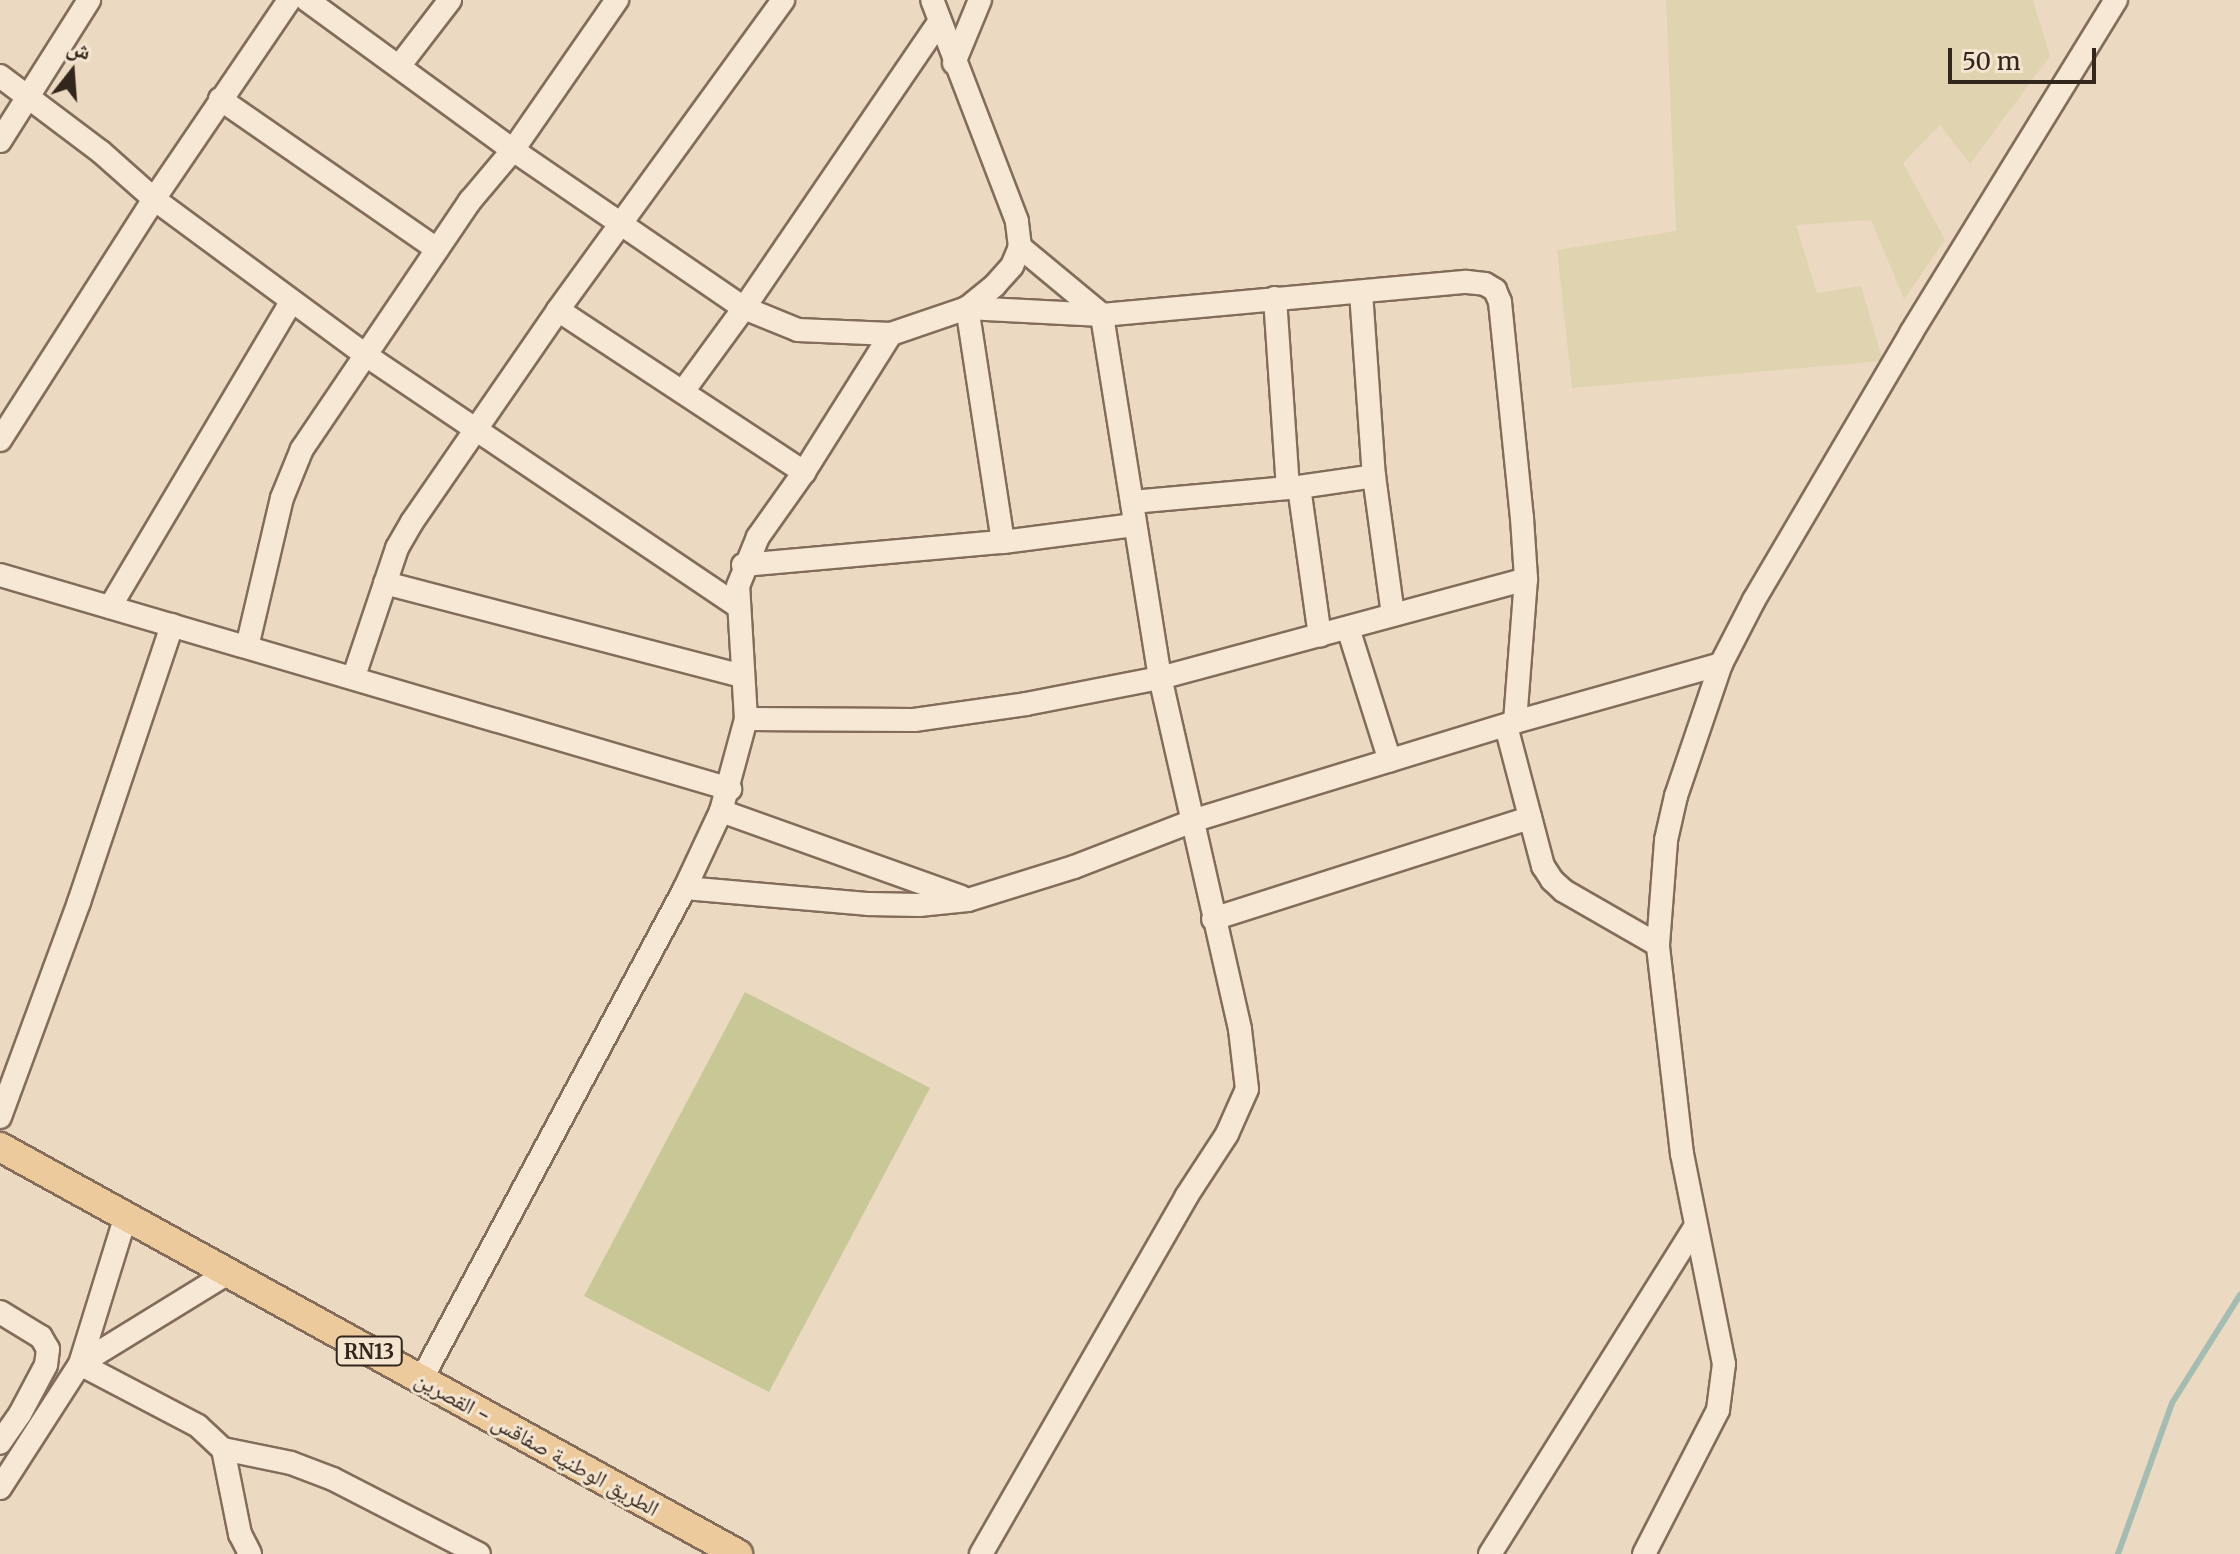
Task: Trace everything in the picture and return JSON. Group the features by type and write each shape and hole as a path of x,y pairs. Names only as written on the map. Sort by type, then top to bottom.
{"main road":[{"name":"الطريق الوطنية صفاقس - القصرين","path":"0,1147 735,1553"}],"street":[{"path":"0,141 89,0"},
{"path":"0,440 154,199 289,0"},
{"path":"307,0 513,150 744,308 798,330 891,334 967,308 1012,266 1020,247 1017,221 932,0"},
{"path":"400,65 450,0"},
{"path":"247,647 289,475 302,449 437,249 491,173 513,150 617,0"},
{"path":"354,676 397,548 558,310 783,0"},
{"path":"954,63 980,0"},
{"path":"1644,1554 1707,1435 1722,1389 1724,1364 1695,1227 1669,1061 1658,945 1666,840 1676,796 1721,664 1911,333 2116,0"},
{"path":"684,390 744,308 939,22"},
{"path":"0,76 30,96 154,199 291,302 736,605"},
{"path":"220,99 437,249"},
{"path":"981,1554 1186,1197 1238,1114 1247,1089 1247,1067 1213,919 1195,820 1160,678 1102,315 1020,247"},
{"path":"967,308 1102,315 1467,282 1485,284 1495,290 1500,302 1526,579 1511,724 1530,818 1543,866 1552,880 1564,891 1658,945"},
{"path":"1361,292 1374,476 1393,614"},
{"path":"1275,298 1294,487 1320,636"},
{"path":"110,607 291,302"},
{"path":"967,308 1003,542"},
{"path":"558,310 684,390 804,472"},
{"path":"421,1380 685,888 721,811 730,789 746,719 736,605 743,565 758,537 804,472 891,334"},
{"path":"1132,502 1374,476"},
{"path":"743,565 1003,542 1134,525"},
{"path":"0,575 354,676 730,789"},
{"path":"746,719 914,720 1026,704 1160,678 1526,579"},
{"path":"385,583 742,676"},
{"path":"0,1117 79,902 172,625"},
{"path":"1348,628 1390,761"},
{"path":"685,888 869,904 919,905 968,900 1074,867 1195,820 1721,664"},
{"path":"721,811 968,900"},
{"path":"1213,919 1530,818"},
{"path":"0,1488 80,1364 126,1215"},
{"path":"1490,1554 1695,1227"},
{"path":"80,1364 228,1273"},
{"path":"0,1312 41,1337 48,1349 46,1365 20,1414 0,1443"},
{"path":"80,1364 186,1418 223,1449 291,1463 333,1479 479,1554"},
{"path":"223,1449 240,1534 250,1554"}],"shaded area":[{"path":"1666,0 2033,0 2050,56 1970,164 1940,125 1903,163 1945,240 1904,299 1871,220 1796,225 1817,293 1861,286 1883,361 1572,388 1557,250 1676,231"}],"green space":[{"path":"745,992 930,1088 769,1392 584,1296"}],"waterway":[{"path":"2118,1554 2172,1403 2240,1295"}]}
